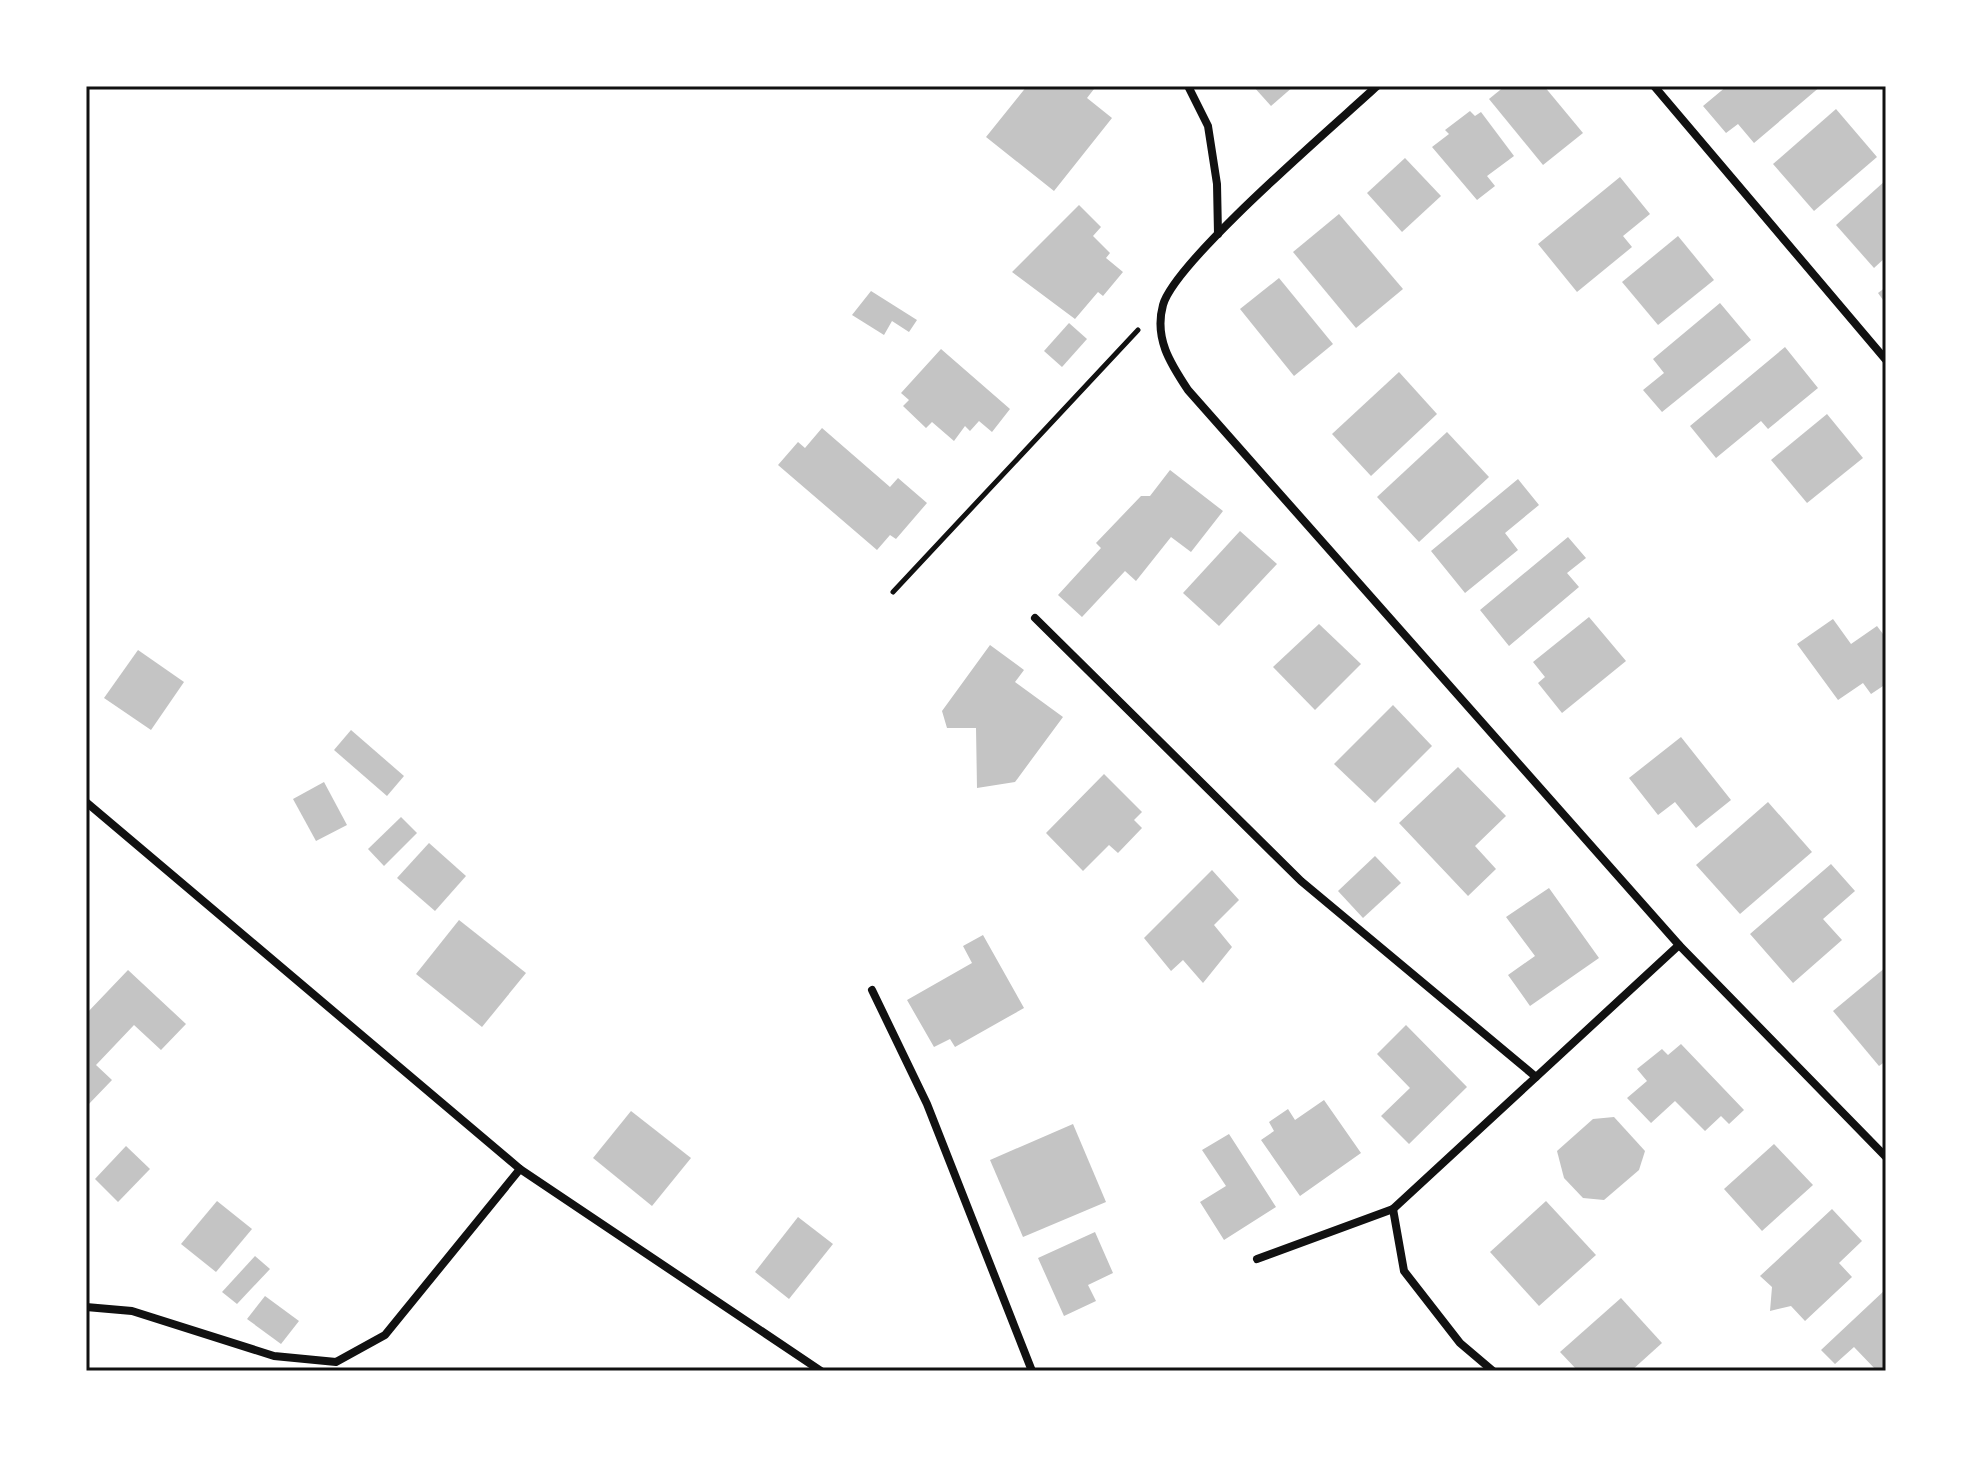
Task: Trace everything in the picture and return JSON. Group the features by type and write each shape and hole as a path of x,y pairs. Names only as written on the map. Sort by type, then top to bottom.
{"street":[{"path":"1188,86 1208,126 1217,184 1218,234"},
{"path":"1377,86 1218,234 1173,284 1163,303 1160,331 1166,357 1188,390 1679,945 1886,1157"},
{"path":"1654,86 1886,360"},
{"path":"1035,618 1301,881 1536,1077"},
{"path":"86,802 520,1169 821,1371"},
{"path":"1257,1259 1393,1209 1679,945"},
{"path":"872,990 927,1104 1032,1371"},
{"path":"86,1307 132,1311 274,1356 336,1362 385,1335 520,1169"},
{"path":"1393,1209 1404,1271 1460,1343 1493,1371"}],"path":[{"path":"893,592 1163,303"}],"building":[{"path":"1027,86 1089,86 1094,89 1087,98 1112,118 1054,191 986,137"},
{"path":"1253,86 1294,86 1271,106"},
{"path":"1505,86 1544,86 1583,133 1543,165 1489,99"},
{"path":"1727,86 1821,86 1754,143 1738,124 1726,133 1703,106"},
{"path":"1836,109 1877,157 1814,211 1773,164"},
{"path":"1470,111 1475,116 1481,112 1514,156 1487,176 1495,186 1477,200 1432,147 1449,134 1445,130"},
{"path":"1405,158 1441,196 1402,232 1367,193"},
{"path":"1620,177 1650,214 1623,236 1632,247 1577,292 1538,244"},
{"path":"1886,180 1886,257 1874,268 1836,225"},
{"path":"1079,205 1101,227 1093,236 1110,253 1106,258 1123,272 1103,296 1098,292 1075,319 1012,272"},
{"path":"1339,214 1403,289 1356,328 1293,252"},
{"path":"1678,236 1714,280 1658,325 1622,282"},
{"path":"1279,278 1333,344 1294,376 1240,309"},
{"path":"1886,287 1886,304 1878,293"},
{"path":"871,291 917,320 909,332 892,321 884,335 852,315"},
{"path":"1720,303 1751,340 1662,412 1643,390 1664,373 1653,359"},
{"path":"1069,323 1087,339 1062,367 1044,351"},
{"path":"1785,347 1818,388 1768,429 1761,421 1716,458 1690,426"},
{"path":"941,349 1010,409 992,432 979,421 970,431 965,426 954,441 932,422 926,428 903,406 909,400 901,393"},
{"path":"1399,372 1437,414 1371,476 1332,434"},
{"path":"1827,414 1863,458 1807,503 1771,460"},
{"path":"822,428 890,487 898,478 927,503 896,539 890,535 877,550 778,465 798,442 805,448"},
{"path":"1447,432 1489,477 1419,542 1377,497"},
{"path":"1170,470 1223,511 1191,552 1171,537 1136,581 1125,571 1082,617 1058,595 1101,548 1096,543 1141,496 1150,496"},
{"path":"1518,479 1539,505 1505,533 1518,550 1465,593 1431,551"},
{"path":"1240,531 1277,564 1219,626 1183,593"},
{"path":"1568,537 1586,558 1567,573 1579,587 1509,646 1480,610"},
{"path":"1589,617 1626,661 1562,713 1538,683 1545,677 1533,662"},
{"path":"1833,619 1851,644 1877,626 1886,638 1886,684 1871,694 1863,683 1838,700 1797,644"},
{"path":"1319,624 1361,664 1315,710 1273,667"},
{"path":"990,645 1024,670 1015,682 1063,717 1015,782 977,788 976,728 947,728 942,711"},
{"path":"138,650 184,682 151,730 104,698"},
{"path":"1393,705 1432,746 1375,803 1334,764"},
{"path":"351,730 404,776 387,796 334,750"},
{"path":"1681,737 1731,800 1696,828 1675,802 1658,815 1629,778"},
{"path":"1458,767 1506,816 1475,846 1496,869 1468,896 1399,823"},
{"path":"1104,774 1142,812 1134,820 1142,828 1118,853 1109,845 1083,871 1046,833"},
{"path":"324,782 347,825 316,841 293,799"},
{"path":"1768,802 1812,852 1740,914 1696,865"},
{"path":"401,817 417,833 384,866 368,849"},
{"path":"429,843 466,876 435,911 397,878"},
{"path":"1375,856 1401,883 1363,918 1338,891"},
{"path":"1831,864 1855,891 1823,919 1842,940 1793,983 1750,934"},
{"path":"1212,870 1239,900 1214,925 1232,947 1203,983 1183,960 1171,971 1144,938"},
{"path":"1549,888 1599,958 1530,1006 1508,975 1535,956 1506,917"},
{"path":"459,920 526,973 482,1027 416,974"},
{"path":"983,935 1024,1008 955,1047 950,1039 934,1047 907,1000 972,963 963,946"},
{"path":"1886,967 1886,1061 1879,1066 1833,1011"},
{"path":"128,970 186,1024 161,1050 134,1025 96,1065 112,1080 86,1107 86,1014"},
{"path":"1406,1025 1467,1087 1409,1144 1381,1116 1410,1088 1377,1054"},
{"path":"1681,1044 1744,1110 1729,1124 1721,1116 1705,1131 1675,1101 1651,1123 1627,1098 1647,1081 1637,1069 1662,1049 1668,1055"},
{"path":"1324,1100 1361,1153 1300,1196 1261,1140 1274,1131 1269,1122 1288,1109 1295,1120"},
{"path":"631,1111 691,1158 652,1206 593,1158"},
{"path":"1614,1117 1645,1151 1639,1170 1604,1200 1583,1198 1564,1178 1557,1151 1593,1119"},
{"path":"1073,1124 1106,1202 1023,1237 990,1160"},
{"path":"1229,1134 1276,1207 1224,1240 1200,1202 1226,1186 1202,1150"},
{"path":"1774,1144 1813,1185 1762,1231 1724,1189"},
{"path":"126,1146 150,1169 118,1202 95,1179"},
{"path":"217,1201 252,1229 216,1272 181,1244"},
{"path":"1546,1201 1596,1255 1539,1306 1490,1252"},
{"path":"1832,1209 1862,1241 1839,1263 1852,1277 1805,1321 1791,1306 1770,1311 1772,1287 1760,1276"},
{"path":"798,1217 833,1244 789,1299 755,1272"},
{"path":"1095,1232 1113,1273 1088,1285 1096,1301 1064,1316 1038,1258"},
{"path":"255,1256 270,1269 237,1304 222,1292"},
{"path":"1886,1289 1886,1371 1877,1371 1854,1347 1835,1364 1821,1350"},
{"path":"265,1296 299,1321 281,1344 247,1319"},
{"path":"1621,1298 1662,1343 1631,1371 1578,1371 1560,1352"}]}
